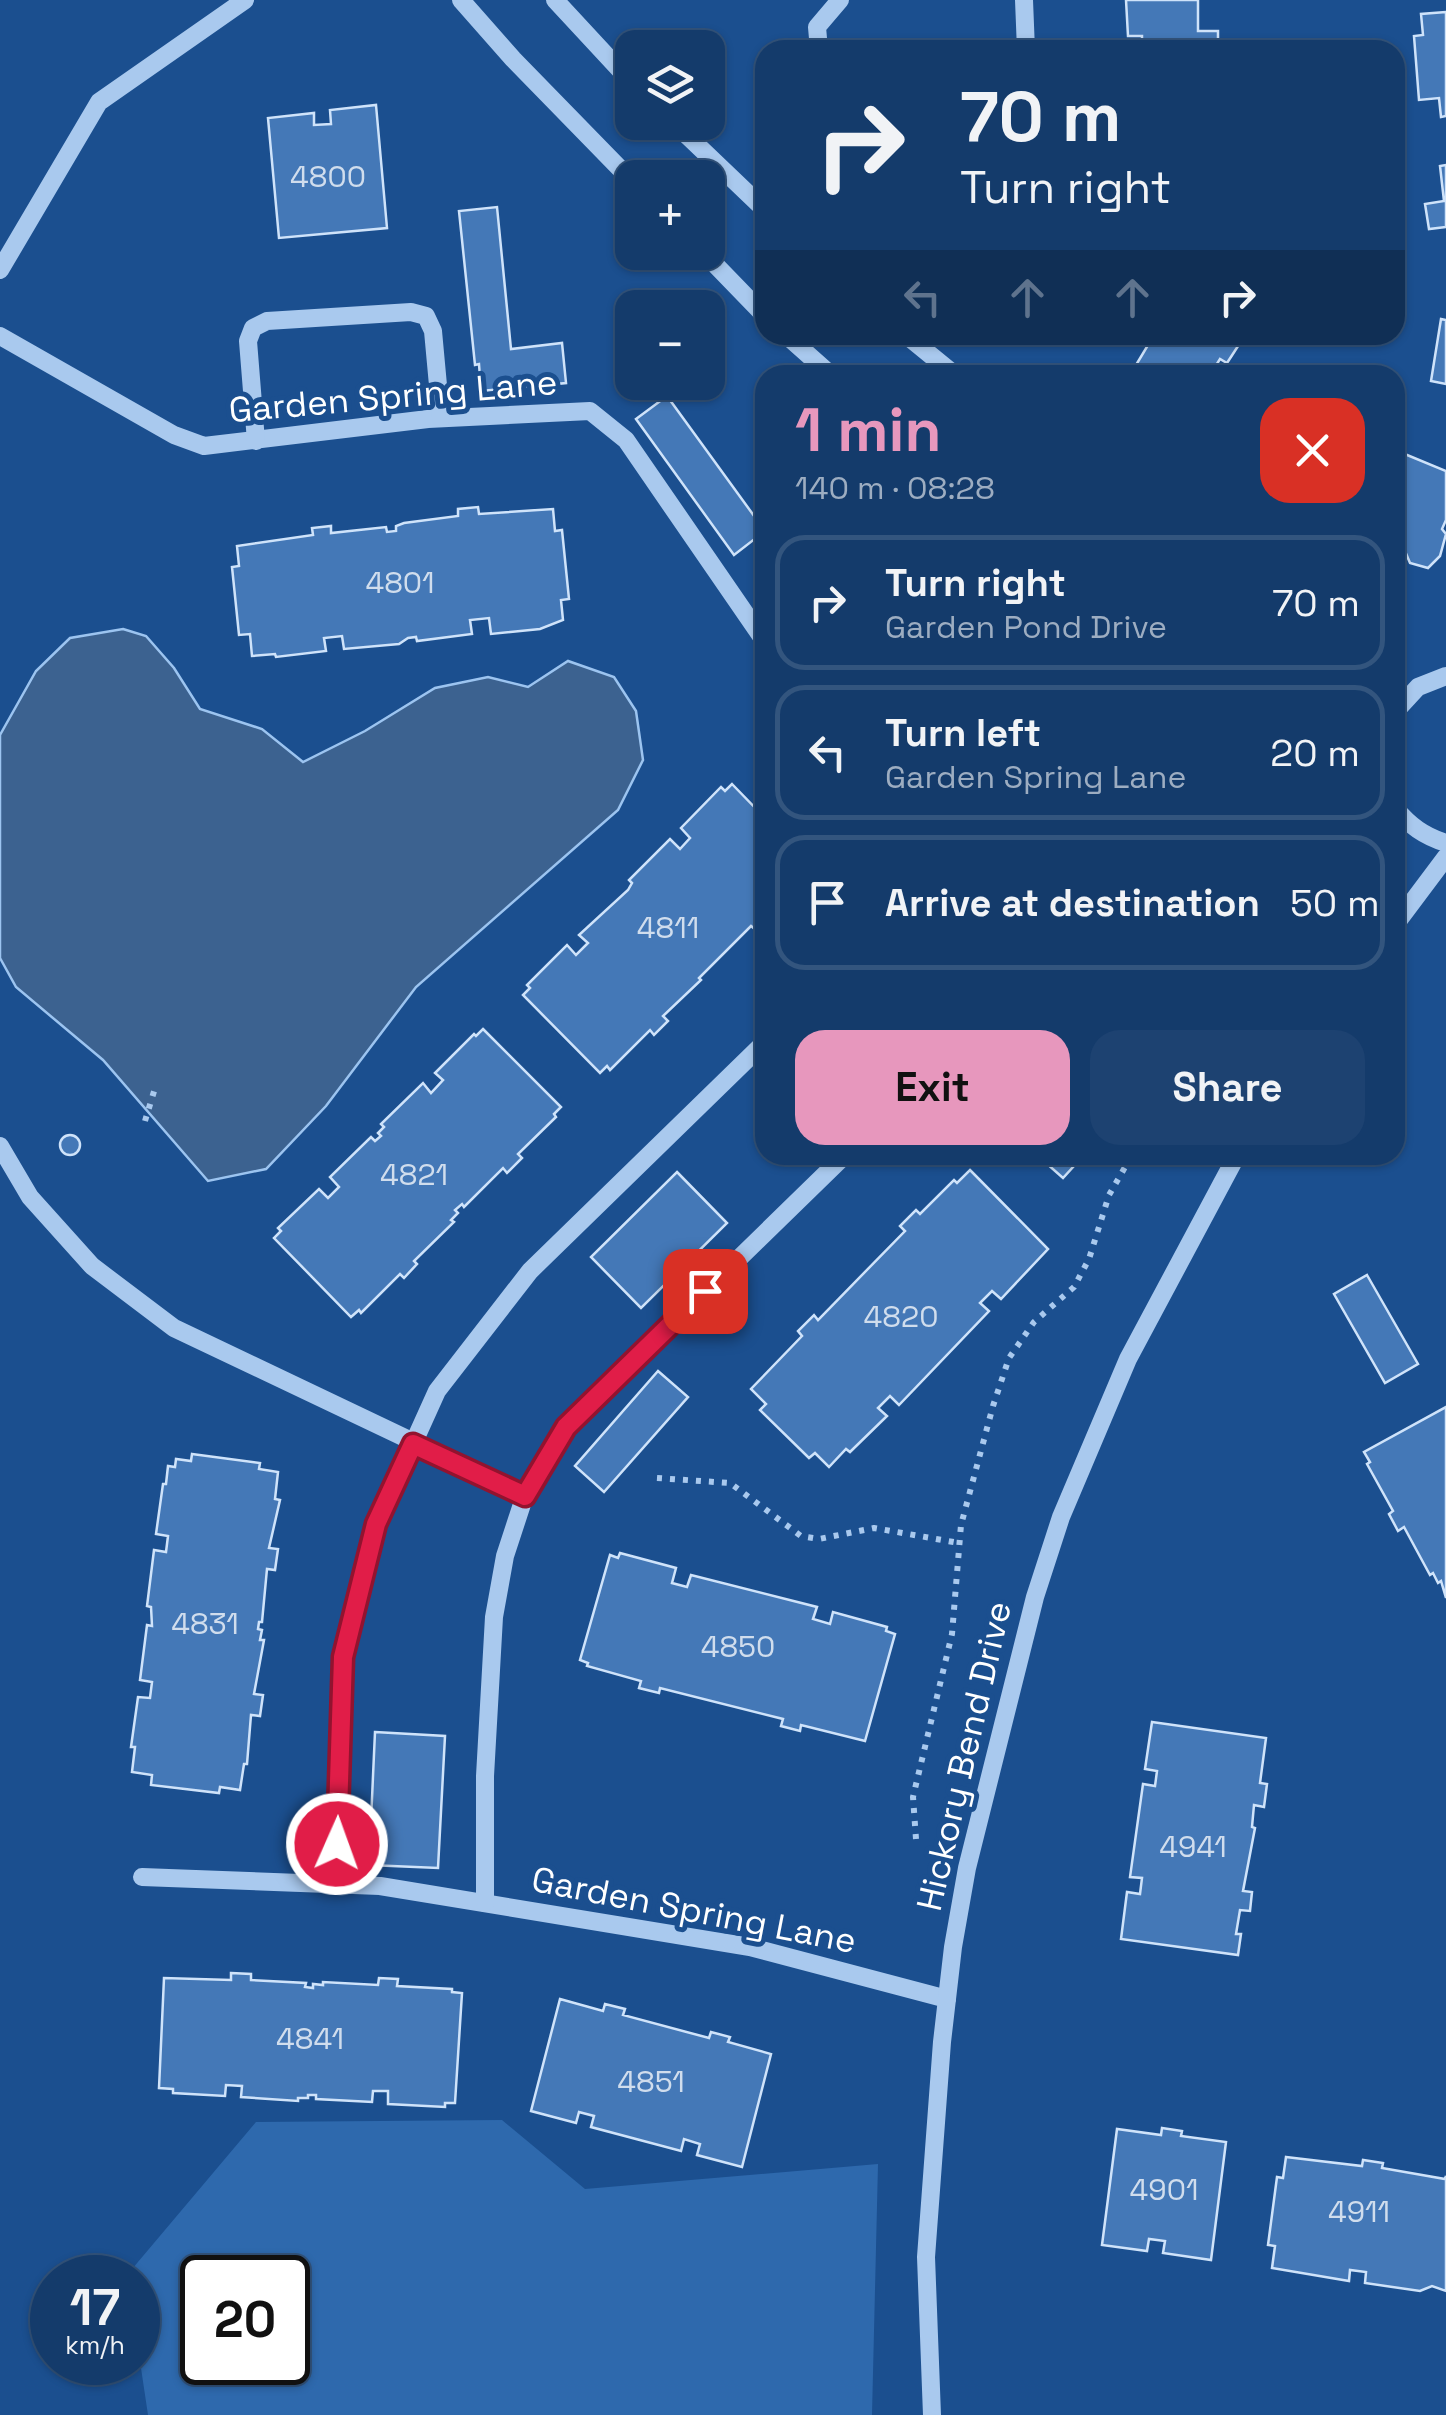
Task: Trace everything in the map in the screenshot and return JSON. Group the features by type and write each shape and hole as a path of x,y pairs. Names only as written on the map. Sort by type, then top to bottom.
{"street":[{"path":"0,270 99,102 245,0"},
{"path":"461,0 615,164"},
{"path":"555,0 615,65"},
{"path":"818,40 816,27 840,0"},
{"path":"1024,0 1026,40"},
{"path":"692,140 755,200"},
{"path":"720,270 755,306"},
{"path":"256,440 248,341 254,328 267,322 411,312 426,316 434,331 440,418"},
{"name":"Garden Spring Lane","path":"0,336 174,435 204,446 440,418 590,411 626,440 755,627"},
{"path":"797,345 820,365"},
{"path":"918,345 943,365"},
{"path":"1405,701 1414,691 1446,676"},
{"path":"1405,688 1414,691"},
{"path":"1405,820 1427,837 1446,843"},
{"path":"1405,912 1446,858"},
{"path":"336,1884 343,1657 376,1524 437,1390 530,1270 755,1052"},
{"path":"0,1146 30,1197 92,1266 174,1328 525,1496"},
{"name":"Garden Spring Lane","path":"485,1903 484,1776 494,1617 505,1556 525,1496 566,1427 835,1165"},
{"name":"Hickory Bend Drive","path":"932,2415 926,2256 947,1999 967,1868 1035,1596 1061,1518 1128,1359 1232,1165"},
{"name":"Garden Spring Lane","path":"142,1877 380,1886 750,1947 947,1999"}],"path":[{"path":"145,1122 155,1088"},
{"path":"916,1839 913,1797 952,1634 959,1542 993,1406 1008,1358 1034,1322 1074,1287 1089,1260 1109,1195 1126,1165"},
{"path":"657,1478 730,1483 801,1536 820,1539 874,1528 959,1542"}],"shaded area":[{"path":"123,629 146,636 174,668 200,709 262,729 303,762 365,731 435,688 488,677 528,687 568,661 614,677 636,711 643,760 618,810 416,987 326,1106 266,1169 208,1181 103,1060 16,987 0,958 0,735 36,671 70,638"},
{"path":"502,2120 585,2189 878,2164 872,2415 148,2415 144,2385 160,2385 160,2255 144,2255 256,2122"}],"building":[{"path":"1126,0 1198,0 1198,31 1218,31 1218,40 1142,40 1142,36 1128,36"},
{"path":"1446,12 1446,116 1441,117 1439,98 1419,100 1414,36 1423,35 1421,14"},
{"path":"376,105 387,228 279,238 268,118 314,113 314,125 331,124 330,110"},
{"path":"1446,165 1446,227 1429,229 1425,204 1444,201 1440,166"},
{"path":"497,207 511,349 562,343 566,383 481,391 459,211"},
{"path":"1441,319 1446,320 1446,384 1431,381"},
{"path":"1148,345 1239,345 1227,363 1220,359 1216,365 1136,365"},
{"path":"662,400 670,400 755,517 755,539 734,555 636,419"},
{"path":"1405,454 1446,471 1446,520 1442,529 1446,534 1440,556 1428,568 1410,563 1405,551"},
{"path":"478,507 479,514 553,509 555,531 562,530 569,599 561,600 563,620 540,629 491,634 489,618 470,620 472,634 417,641 416,637 399,644 344,649 342,636 324,638 326,651 276,657 252,656 250,634 239,635 232,567 239,566 237,546 313,535 312,528 331,526 331,533 386,527 387,532 396,531 396,526 404,523 458,516 458,509"},
{"path":"732,784 755,808 755,929 751,926 699,978 663,1016 668,1021 654,1035 650,1030 610,1070 607,1066 600,1073 523,995 530,988 527,985 567,945 576,955 588,943 579,935 628,890 632,883 629,880 670,839 680,849 690,838 681,828 721,787 725,791"},
{"path":"483,1029 561,1107 554,1114 556,1117 518,1154 522,1158 507,1173 503,1168 464,1207 462,1204 455,1210 458,1213 451,1220 454,1222 414,1261 417,1264 404,1278 400,1274 361,1313 359,1310 351,1317 274,1238 281,1231 278,1228 319,1189 328,1198 339,1187 330,1177 371,1137 375,1141 381,1136 381,1124 423,1083 431,1093 443,1080 435,1073"},
{"path":"70,1135 80,1145 70,1155 60,1145"},
{"path":"1048,1165 1075,1165 1063,1178"},
{"path":"970,1170 1048,1249 1001,1299 992,1291 980,1303 989,1311 899,1405 890,1396 878,1408 887,1416 850,1452 846,1449 829,1467 815,1453 809,1458 760,1410 766,1404 751,1389 802,1336 798,1331 814,1315 818,1320 905,1231 900,1226 916,1210 920,1214 954,1180 957,1183"},
{"path":"677,1172 727,1223 641,1308 591,1257"},
{"path":"1367,1275 1418,1364 1385,1383 1334,1294"},
{"path":"658,1371 688,1397 604,1492 575,1466"},
{"path":"1446,1407 1446,1598 1441,1581 1438,1583 1433,1573 1430,1575 1404,1527 1398,1531 1389,1514 1393,1511 1364,1452"},
{"path":"192,1454 260,1463 259,1469 278,1472 275,1499 280,1500 269,1548 278,1549 275,1570 267,1569 258,1629 262,1630 260,1640 264,1640 254,1694 263,1695 260,1716 251,1715 247,1764 240,1790 220,1787 219,1793 151,1785 152,1775 132,1772 138,1697 150,1698 152,1682 140,1680 147,1625 152,1626 151,1607 147,1606 154,1550 166,1552 168,1536 156,1534 163,1484 168,1466 175,1467 176,1459 191,1461"},
{"path":"620,1553 676,1568 672,1583 687,1587 691,1575 817,1607 813,1619 830,1624 833,1612 887,1627 886,1631 895,1634 865,1741 801,1725 800,1731 781,1726 783,1719 660,1688 659,1693 639,1688 641,1681 587,1666 580,1660 610,1555 618,1558"},
{"path":"1152,1722 1266,1738 1260,1783 1267,1784 1264,1807 1254,1805 1255,1828 1243,1891 1252,1892 1250,1911 1240,1910 1238,1955 1121,1939 1127,1892 1140,1894 1142,1878 1130,1877 1143,1784 1155,1786 1157,1771 1145,1769"},
{"path":"375,1732 445,1736 438,1868 369,1865"},
{"path":"231,1973 251,1974 251,1980 306,1983 305,1987 313,1988 313,1984 323,1982 378,1985 379,1978 398,1979 397,1986 462,1993 455,2103 445,2103 445,2107 388,2104 388,2091 373,2091 372,2102 316,2099 316,2095 298,2101 241,2097 242,2086 226,2085 225,2096 173,2093 173,2089 159,2088 164,1978 231,1980"},
{"path":"560,1999 603,2011 605,2004 625,2009 623,2015 709,2038 711,2032 730,2037 728,2042 771,2054 742,2167 697,2155 700,2144 684,2139 681,2151 591,2127 594,2116 579,2112 576,2123 531,2111"},
{"path":"1162,2128 1182,2131 1181,2136 1226,2142 1211,2260 1163,2253 1165,2241 1149,2239 1147,2251 1102,2245 1117,2129 1161,2135"},
{"path":"1286,2157 1362,2166 1363,2160 1383,2163 1382,2168 1445,2179 1446,2176 1446,2291 1432,2286 1420,2291 1365,2283 1366,2272 1350,2270 1349,2281 1272,2268 1275,2246 1268,2245 1277,2177 1283,2178"}],"route":[{"path":"337,1844 343,1657 376,1524 413,1444 525,1496 566,1427 705,1291"}]}
